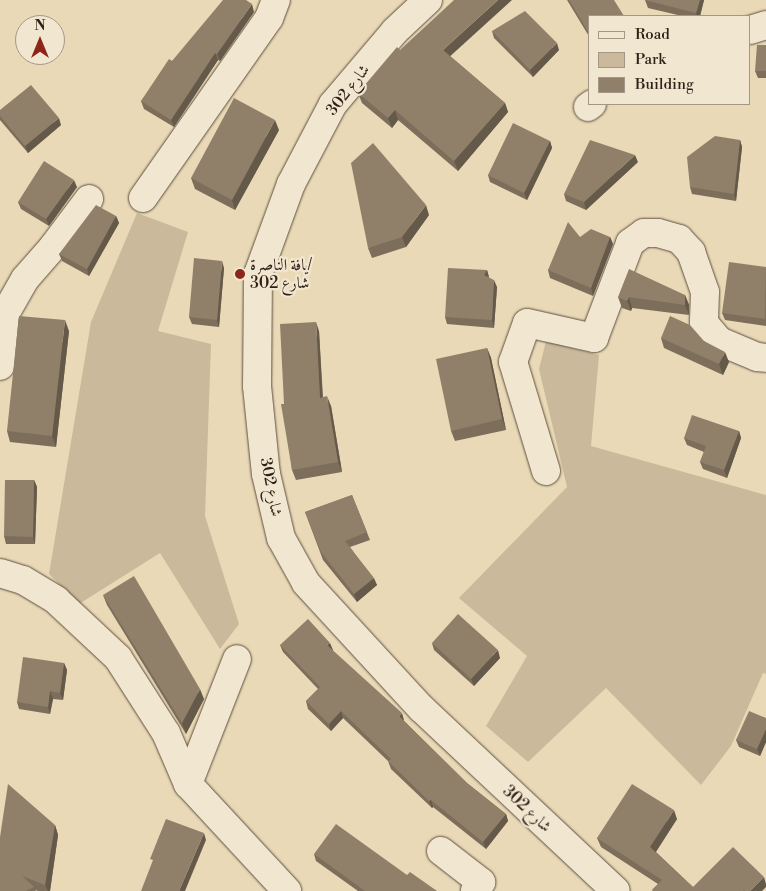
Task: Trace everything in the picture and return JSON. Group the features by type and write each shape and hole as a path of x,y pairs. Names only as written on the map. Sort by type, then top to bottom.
{"street":[{"path":"142,198 269,18 276,0"},
{"name":"شارع 302","path":"428,0 395,31 333,104 291,184 258,274 257,386 266,474 281,538 306,582 421,708 616,891"},
{"path":"751,30 766,25"},
{"path":"0,366 5,314 24,279 54,247 89,199"},
{"path":"546,471 514,362 527,323 594,338 630,243 644,233 658,233 679,239 691,252 706,292 704,323 719,341 756,357 766,358"},
{"path":"0,572 23,580 56,600 118,658 166,733 188,784 287,891"},
{"path":"188,784 237,659"},
{"path":"441,851 481,882 475,891"}],"green space":[{"path":"137,213 188,232 158,331 211,344 205,516 239,624 220,649 160,553 79,604 49,574 91,322"},
{"path":"546,341 599,355 591,446 766,495 766,674 763,673 731,746 701,785 606,688 528,762 486,726 527,656 459,598 567,487 539,369"}],"building":[{"path":"223,0 246,0 252,4 217,54 215,53 171,120 141,101 169,59 172,61"},
{"path":"454,0 498,0 443,50 505,103 454,161 395,110 388,118 358,93 397,47 400,50"},
{"path":"569,0 614,0 623,15 588,15 588,32"},
{"path":"645,0 700,0 696,13"},
{"path":"525,11 557,43 530,70 492,31"},
{"path":"757,45 766,45 766,71 755,71"},
{"path":"31,85 59,118 25,146 0,116 0,110"},
{"path":"234,98 275,120 232,200 191,178"},
{"path":"513,123 550,141 524,193 488,175"},
{"path":"715,136 740,140 734,194 690,187 687,157"},
{"path":"590,140 635,155 584,202 564,194"},
{"path":"373,143 426,205 402,237 368,248 351,163"},
{"path":"44,161 74,180 46,219 18,202"},
{"path":"96,205 116,216 87,269 59,254"},
{"path":"568,222 580,237 591,229 610,237 591,288 548,270"},
{"path":"194,258 222,261 217,320 189,317"},
{"path":"729,262 766,267 765,319 722,313"},
{"path":"448,268 487,270 484,275 494,280 492,320 445,317"},
{"path":"629,269 685,295 685,305 629,297 627,301 618,297"},
{"path":"19,316 65,320 52,436 7,431"},
{"path":"670,316 690,325 704,341 725,352 719,364 661,338"},
{"path":"316,322 320,398 327,396 338,462 292,470 281,404 284,404 280,324"},
{"path":"487,348 502,419 451,431 436,359"},
{"path":"692,415 739,431 724,470 700,462 706,446 684,438"},
{"path":"5,480 34,480 33,537 4,536"},
{"path":"352,495 367,532 345,541 374,578 354,594 321,552 305,512"},
{"path":"134,576 200,689 182,723 103,595"},
{"path":"458,614 498,650 471,679 432,643"},
{"path":"308,619 330,643 327,645 402,713 399,716 467,783 506,814 483,842 431,800 429,801 388,761 391,759 341,711 329,724 306,701 320,687 280,645"},
{"path":"23,657 64,663 60,693 50,691 48,707 17,702"},
{"path":"749,711 766,718 766,729 757,749 736,740"},
{"path":"8,784 55,825 45,885 22,876 34,887 26,891 0,891 0,837"},
{"path":"632,784 674,810 650,847 693,887 733,847 764,877 750,891 652,890 662,880 597,838"},
{"path":"166,819 204,833 179,891 141,891 153,860 150,859"},
{"path":"336,824 407,875 410,872 437,891 365,891 314,854"}],"place":[{"name":"يافة الناصرة/ شارع 302","path":"240,274"}]}
